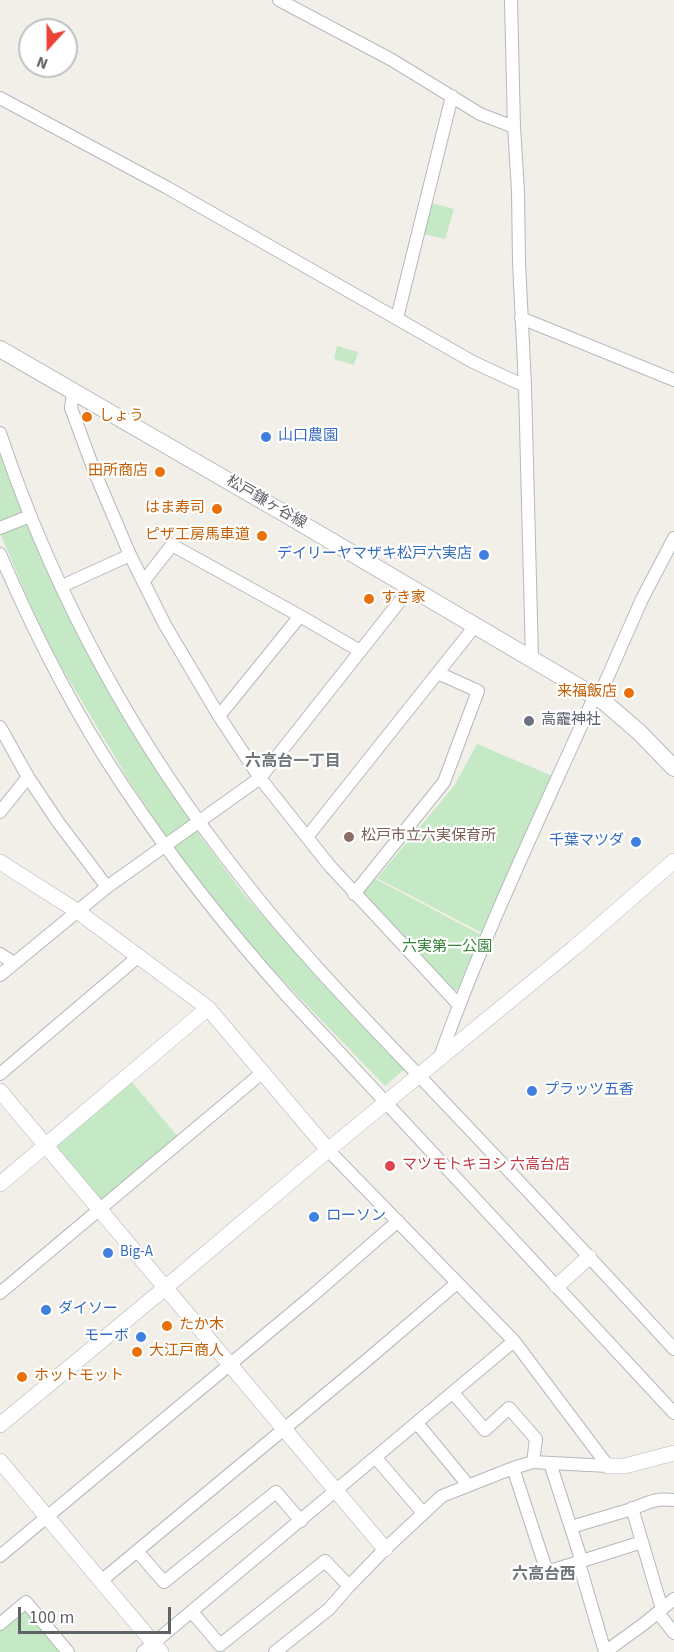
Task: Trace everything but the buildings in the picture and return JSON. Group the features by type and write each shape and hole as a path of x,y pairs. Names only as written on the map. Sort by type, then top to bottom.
{"main road":[{"name":"松戸鎌ヶ谷線","path":"0,349 596,697 618,713 674,768"}],"street":[{"path":"279,0 392,60 480,114 514,127"},
{"path":"511,0 532,659"},
{"path":"397,318 452,96"},
{"path":"0,98 166,187 473,362 525,386"},
{"path":"521,318 674,380"},
{"path":"73,393 71,408 95,473 130,555 165,625 219,716 260,778 328,865 458,1004"},
{"path":"0,433 30,516 76,617 118,695 199,821 240,877 282,927 418,1075 674,1349"},
{"path":"0,528 30,516"},
{"path":"440,1057 458,1004 545,804 596,697 601,692 642,599 674,538"},
{"path":"143,582 172,544 360,651"},
{"path":"0,554 76,707 121,782 164,846 242,945 674,1413"},
{"path":"62,586 130,555"},
{"path":"0,975 107,887 260,778 411,587"},
{"path":"219,716 300,616"},
{"path":"307,837 475,626"},
{"path":"354,894 444,782 478,691 438,673"},
{"path":"0,727 28,777 58,822 107,887"},
{"path":"0,813 28,777"},
{"path":"0,1425 385,1102 574,948 674,861"},
{"path":"0,862 77,911 208,1008 328,1150 514,1341 608,1466"},
{"path":"0,954 14,963"},
{"path":"0,1074 139,956"},
{"path":"0,1184 208,1008"},
{"path":"0,1293 262,1072"},
{"path":"0,1091 386,1549"},
{"path":"0,1556 312,1296 398,1221"},
{"path":"557,1286 589,1257"},
{"path":"101,1581 457,1283"},
{"path":"0,1461 101,1581 152,1649 192,1612 514,1341"},
{"path":"453,1393 485,1430 509,1408 536,1439 533,1462"},
{"path":"417,1423 468,1485"},
{"path":"275,1652 329,1609 386,1549 442,1496 533,1462 625,1466 674,1453"},
{"path":"376,1458 423,1513"},
{"path":"550,1463 571,1527 605,1652 674,1599"},
{"path":"513,1468 547,1572 642,1542"},
{"path":"137,1551 165,1582 276,1492 301,1521"},
{"path":"571,1527 661,1498 674,1500"},
{"path":"632,1508 660,1611 674,1633"},
{"path":"192,1612 220,1645 325,1561 349,1586"},
{"path":"0,1624 26,1602 68,1652"}],"green space":[{"path":"428,202 454,209 445,239 420,233"},
{"path":"337,346 358,352 354,365 334,359"},
{"path":"0,446 28,526 63,600 126,717 200,836 242,892 406,1068 385,1086 248,944 173,847 128,779 55,656 0,533"},
{"path":"477,744 555,777 484,934 377,878 454,786"},
{"name":"六実第一公園","path":"374,878 483,936 459,990 450,990 363,898 363,890"},
{"path":"131,1081 179,1138 106,1199 98,1199 57,1150 58,1144"},
{"path":"23,1608 66,1652 0,1652 0,1628"}],"place":[{"name":"しょう","path":"87,417"},
{"name":"山口農園","path":"266,437"},
{"name":"田所商店","path":"160,472"},
{"name":"はま寿司","path":"217,509"},
{"name":"ピザ工房馬車道","path":"262,536"},
{"name":"デイリーヤマザキ松戸六実店","path":"484,555"},
{"name":"すき家","path":"369,599"},
{"name":"来福飯店","path":"629,693"},
{"name":"高靇神社","path":"529,721"},
{"name":"松戸市立六実保育所","path":"349,837"},
{"name":"千葉マツダ","path":"636,842"},
{"name":"プラッツ五香","path":"532,1091"},
{"name":"マツモトキヨシ 六高台店","path":"390,1166"},
{"name":"ローソン","path":"314,1217"},
{"name":"Big-A","path":"108,1253"},
{"name":"ダイソー","path":"46,1310"},
{"name":"たか木","path":"167,1326"},
{"name":"モーボ","path":"141,1337"},
{"name":"大江戸商人","path":"137,1352"},
{"name":"ホットモット","path":"22,1377"}],"district":[{"name":"六高台一丁目","path":"293,762"},
{"name":"六高台西","path":"544,1575"}]}
